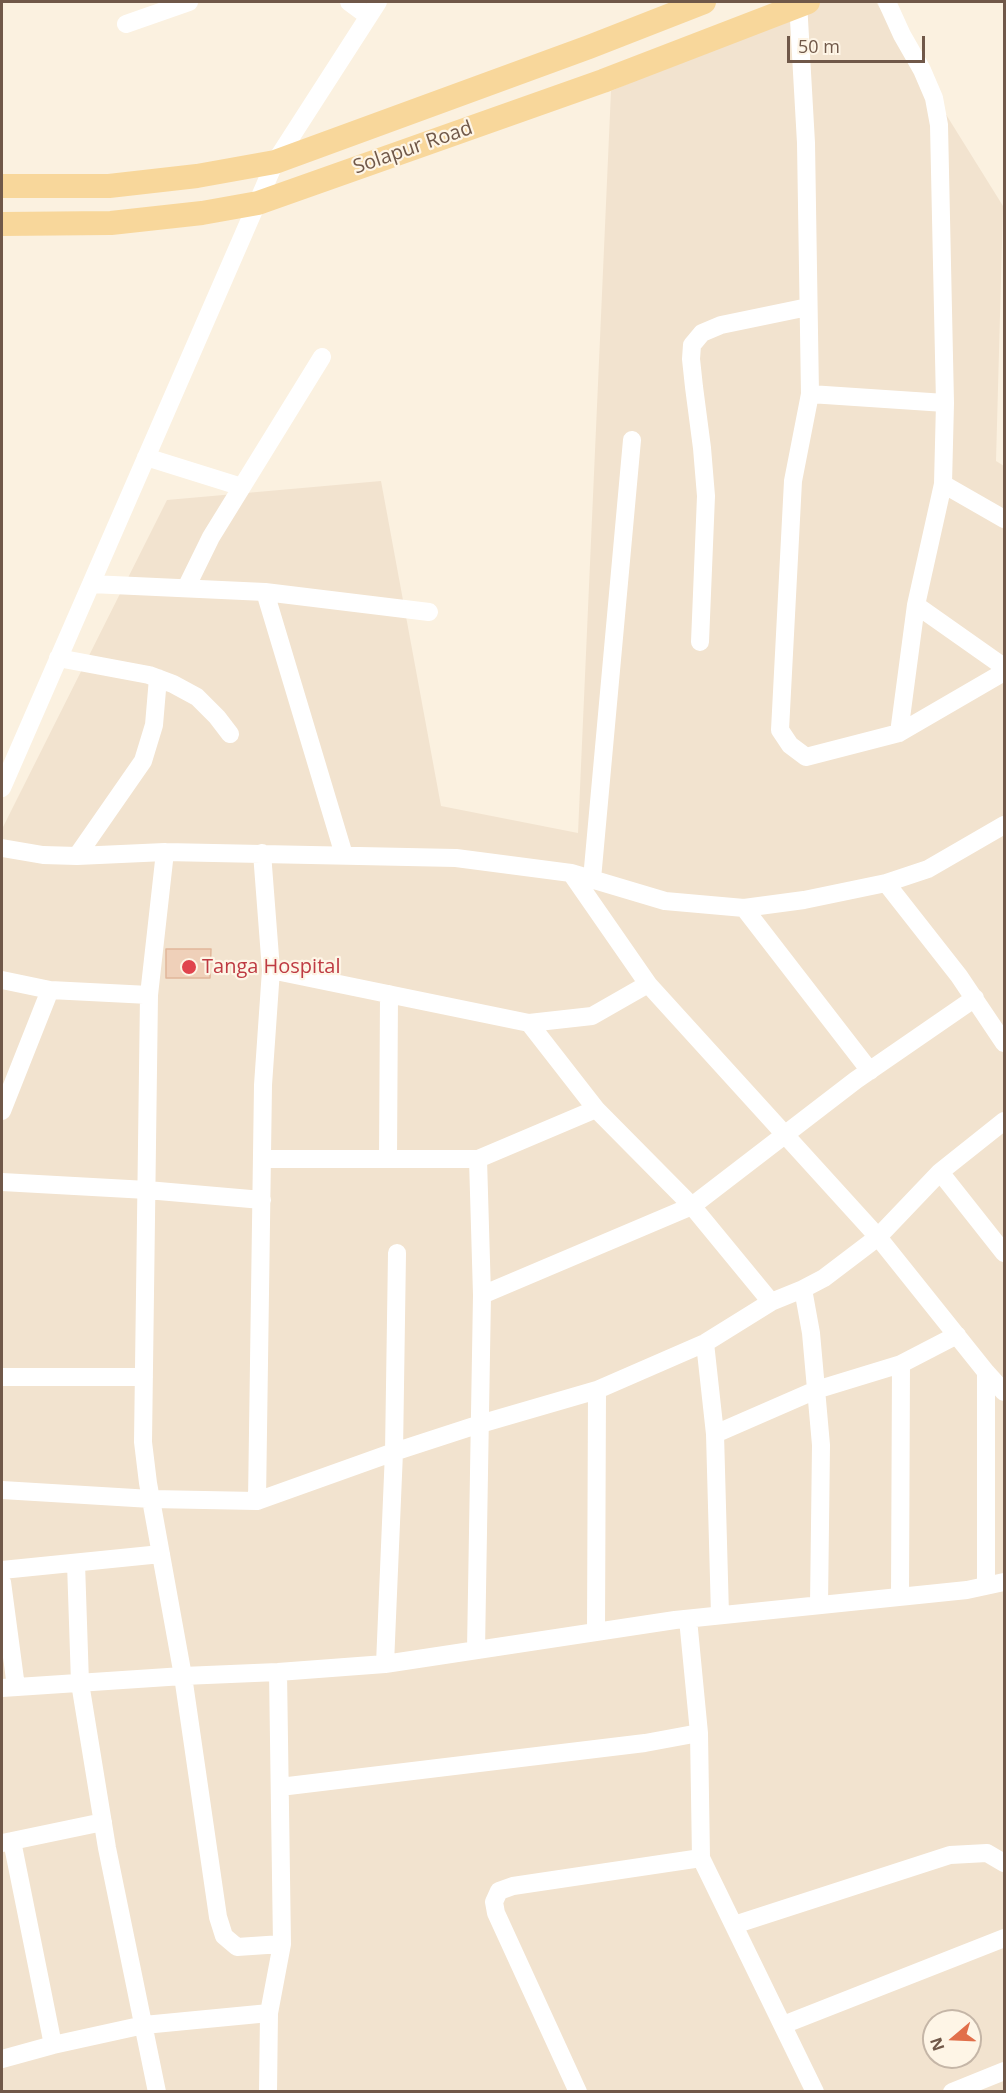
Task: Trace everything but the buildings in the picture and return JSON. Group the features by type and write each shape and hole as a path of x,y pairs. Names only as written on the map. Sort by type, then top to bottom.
{"main road":[{"name":"Solapur Road","path":"2,186 109,186 197,176 275,162 589,47 704,2"},
{"name":"Solapur Road","path":"2,224 111,223 202,213 258,203 603,81 802,2"}],"street":[{"path":"126,24 189,2"},
{"path":"2,788 275,162 373,9 349,2"},
{"path":"802,2 810,394 792,481 780,730 790,745 806,757 899,733 1005,670 916,605"},
{"path":"887,2 934,98 939,125 945,403 944,484 916,605 899,733"},
{"path":"700,642 706,496 691,359 692,345 702,333 721,325 808,307"},
{"path":"186,588 200,556 322,357"},
{"path":"810,394 945,403"},
{"path":"592,879 632,440"},
{"path":"146,457 242,488"},
{"path":"944,484 1005,519"},
{"path":"91,584 265,592 429,612"},
{"path":"265,592 344,855"},
{"path":"58,658 158,678 173,684 197,697 230,734"},
{"path":"77,856 142,761 154,725 158,678"},
{"path":"2,848 43,855 77,856 165,852 456,858 571,873 665,901 744,908 804,900 886,883 928,869 1005,825"},
{"path":"165,852 149,995 144,1442 150,1499 183,1676 218,1917 224,1936 237,1947 282,1944"},
{"path":"257,1502 263,1085 271,970 262,853"},
{"path":"571,873 648,984 878,1238 986,1372 1005,1392"},
{"path":"886,883 975,998 1005,1043"},
{"path":"744,908 870,1071"},
{"path":"271,970 529,1023 592,1016 648,984"},
{"path":"2,980 50,990 149,995"},
{"path":"2,1111 50,990"},
{"path":"388,1159 389,994"},
{"path":"482,1295 692,1206 870,1071 975,998"},
{"path":"529,1023 596,1109 692,1206 771,1302"},
{"path":"262,1159 478,1159 596,1109"},
{"path":"2,1490 150,1499 257,1502 394,1452 597,1390 705,1343 771,1302 824,1278 878,1238 940,1172 1005,1121"},
{"path":"476,1650 482,1295 478,1159"},
{"path":"940,1172 1005,1253"},
{"path":"2,1182 147,1190 262,1200"},
{"path":"385,1664 394,1452 397,1253"},
{"path":"802,1289 811,1333 821,1445 819,1605"},
{"path":"715,1434 816,1390 901,1364 957,1335"},
{"path":"705,1343 715,1434 720,1616"},
{"path":"900,1597 901,1364"},
{"path":"986,1372 986,1586"},
{"path":"2,1377 144,1377"},
{"path":"596,1632 597,1390"},
{"path":"2,1570 161,1554"},
{"path":"76,1563 80,1683 103,1822 157,2091"},
{"path":"2,1582 9,1688 385,1664 687,1619 968,1590 1005,1582"},
{"path":"687,1619 699,1733 701,1858 815,2091"},
{"path":"268,2091 269,2013 282,1944 278,1672"},
{"path":"280,1786 633,1744 699,1733"},
{"path":"53,2045 7,1842 103,1822"},
{"path":"734,1925 950,1855 987,1853 1005,1863"},
{"path":"578,2091 496,1913 494,1902 499,1891 513,1886 701,1858"},
{"path":"783,2025 1005,1938"},
{"path":"2,2059 144,2025 269,2013"},
{"path":"952,2091 1005,2071"}],"shaded area":[{"path":"820,2 876,2 1003,206 996,461 1004,466 1004,2091 2,2091 2,829 167,500 381,481 441,806 578,833 611,91"}],"place":[{"name":"Tanga Hospital","path":"189,967"}]}
